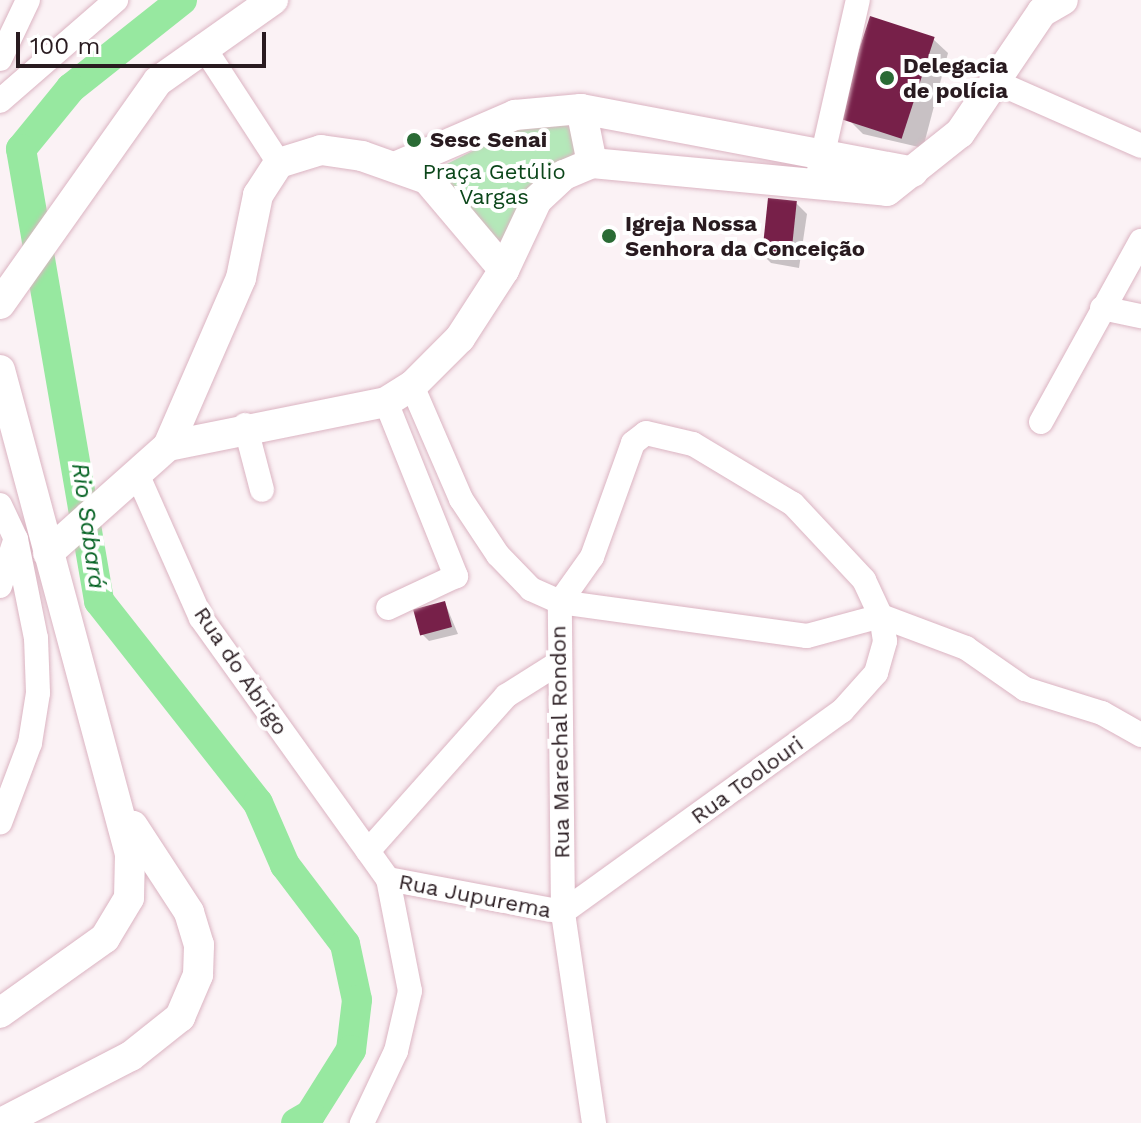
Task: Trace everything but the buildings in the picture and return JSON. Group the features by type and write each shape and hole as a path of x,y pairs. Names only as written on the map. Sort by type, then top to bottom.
{"main road":[{"path":"0,302 22,269 73,210 158,81 203,46 273,0"},
{"path":"168,446 245,425 386,402 412,386 460,338 504,270 537,200 564,175 592,163 817,189 887,191 960,133 1042,12 1063,0"},
{"path":"397,166 515,115 581,109 673,124 821,157 913,172"},
{"path":"581,109 592,163"},
{"path":"663,170 673,124"},
{"path":"58,547 168,446 241,278 258,195 279,163 321,150 397,166 427,179 504,270"},
{"path":"0,370 58,547 130,854 129,898 105,938 0,1013"},
{"path":"185,401 213,434"},
{"path":"1,1123 131,1056 180,1017 198,975 199,945 189,912 169,887 115,784"},
{"path":"129,898 169,887"}],"street":[{"path":"0,59 28,0"},
{"path":"0,101 116,0"},
{"path":"817,189 821,157 858,0"},
{"path":"203,46 279,163"},
{"path":"996,82 1141,146"},
{"path":"1041,422 1141,241"},
{"path":"0,294 0,302"},
{"path":"1102,308 1141,316"},
{"path":"412,386 461,499 498,555 531,589 560,602 807,636 881,616 966,648 1025,689 1102,713 1141,735"},
{"path":"386,402 456,576 388,608"},
{"path":"245,425 262,490"},
{"name":"Rua Marechal Rondon","path":"594,1123 563,912 555,665 560,602 598,544 633,443 663,432 693,444 793,504 864,580 881,616"},
{"name":"Rua do Abrigo","path":"129,484 201,618 388,879"},
{"path":"0,505 16,539 36,638 38,693 30,743 0,823"},
{"path":"0,586 16,539"},
{"name":"Rua Toolouri","path":"563,912 842,711 876,673 885,641 881,616"},
{"path":"368,851 506,696 555,665"},
{"path":"362,1123 396,1051 410,991 388,879"},
{"name":"Rua Jupurema","path":"388,879 563,912"}],"green space":[{"name":"Praça Getúlio Vargas","path":"572,118 587,160 499,251 433,171 520,127"}],"waterway":[{"name":"Rio Sabará","path":"182,0 71,88 21,149 99,601 258,803 285,865 345,944 357,1000 351,1050 310,1115 296,1123"}],"place":[{"name":"Delegacia de polícia","path":"887,78"},
{"name":"Sesc Senai","path":"414,140"},
{"name":"Igreja Nossa Senhora da Conceição","path":"609,236"}]}
